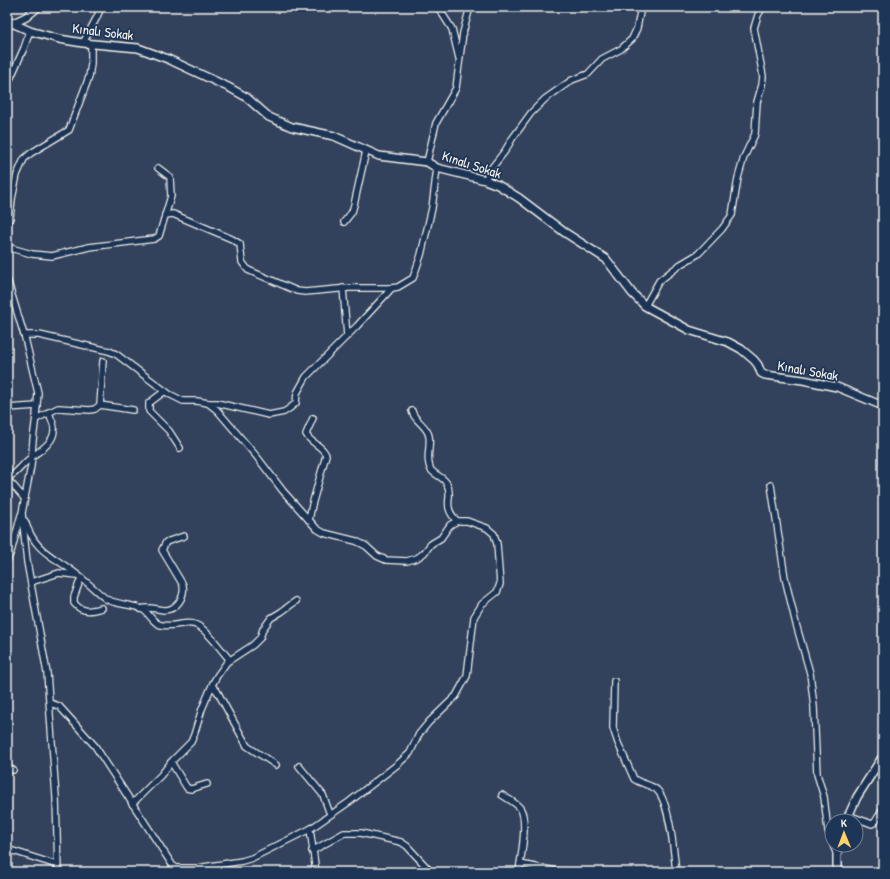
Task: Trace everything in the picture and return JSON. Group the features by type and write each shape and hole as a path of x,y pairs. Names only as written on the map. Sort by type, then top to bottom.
{"street":[{"path":"8,25 26,17 38,7"},
{"path":"83,43 101,7"},
{"path":"438,7 452,29 460,59"},
{"path":"427,162 436,123 456,88 463,32 470,7"},
{"path":"485,180 490,170 531,113 545,99 572,80 588,74 602,59 622,49 632,39 637,28 641,7"},
{"path":"645,306 659,281 698,254 722,229 732,215 738,178 744,157 755,134 757,102 763,76 754,28 758,15 764,7"},
{"name":"Kınalı Sokak","path":"8,25 59,39 91,44 138,48 192,69 239,93 274,120 299,129 334,136 379,156 427,162 437,168 485,180 498,185 519,198 564,232 606,259 632,293 645,306 690,330 728,342 741,349 754,360 761,373 765,375 803,380 837,387 883,406"},
{"path":"7,86 30,31"},
{"path":"7,224 10,218 10,206 17,175 24,159 31,153 69,130 89,78 91,44"},
{"path":"344,222 352,212 366,151"},
{"path":"7,248 32,254 52,256 89,247 154,239 158,236 171,196 170,177 158,168"},
{"path":"165,215 173,214 232,239 240,244 242,262 248,270 293,290 305,292 343,288 392,288 405,284 413,278 421,255 432,208 437,168"},
{"path":"7,279 24,335 36,385 37,406 31,466 22,513 7,561"},
{"path":"343,288 347,336"},
{"path":"24,335 39,335 109,351 116,354 165,391 182,401 197,401 223,405 269,415 284,412 296,403 297,393 306,377 392,288"},
{"path":"100,405 103,361"},
{"path":"165,391 149,403 149,411 169,431 180,448"},
{"path":"50,703 59,706 95,746 175,870 220,865 252,858 310,829 398,764 410,753 419,734 429,722 456,696 467,676 474,618 482,604 497,592 500,584 498,544 494,534 487,528 467,521 457,521 450,526 441,538 431,544 424,553 417,558 407,561 386,560 377,556 366,546 356,541 324,533 317,529 283,491 257,457 217,410 208,403"},
{"path":"36,419 54,409 62,408 90,410 95,409 100,405 133,410"},
{"path":"7,408 37,406"},
{"path":"412,411 414,417 427,430 429,436 428,460 432,470 444,478 448,486 450,511 457,521"},
{"path":"24,498 7,480 15,475 32,457 42,450 54,435 55,429 49,412"},
{"path":"309,520 326,455 325,451 307,438 306,434 313,418"},
{"path":"770,485 785,578 810,673 814,707 817,774 824,797 826,813"},
{"path":"22,513 37,545 111,602 144,610 154,622 162,625 192,624 200,627 230,660"},
{"path":"22,513 27,562 43,647 50,703 56,797 58,872"},
{"path":"141,609 147,607 169,610 183,597 183,585 162,550 166,542 184,536"},
{"path":"31,582 59,573 79,576"},
{"path":"79,576 74,603 78,608 86,611 102,608"},
{"path":"132,804 191,742 202,709 216,676 230,660 253,646 260,638 263,629 271,618 296,601"},
{"path":"614,681 613,722 615,735 634,779 655,788 664,800 676,872"},
{"path":"212,686 217,691 247,746 276,765"},
{"path":"849,813 857,797 883,756"},
{"path":"171,762 187,788 191,789 206,784"},
{"path":"300,766 322,795 330,814"},
{"path":"7,767 14,770"},
{"path":"502,795 514,803 522,812 524,827 519,872"},
{"path":"864,822 872,824 875,822 883,809"},
{"path":"310,829 316,872"},
{"path":"312,851 344,833 361,833 400,842 407,846 432,872"},
{"path":"7,849 57,866"},
{"path":"837,854 837,872"},
{"path":"520,864 561,872"},
{"path":"216,872 220,865"}]}
